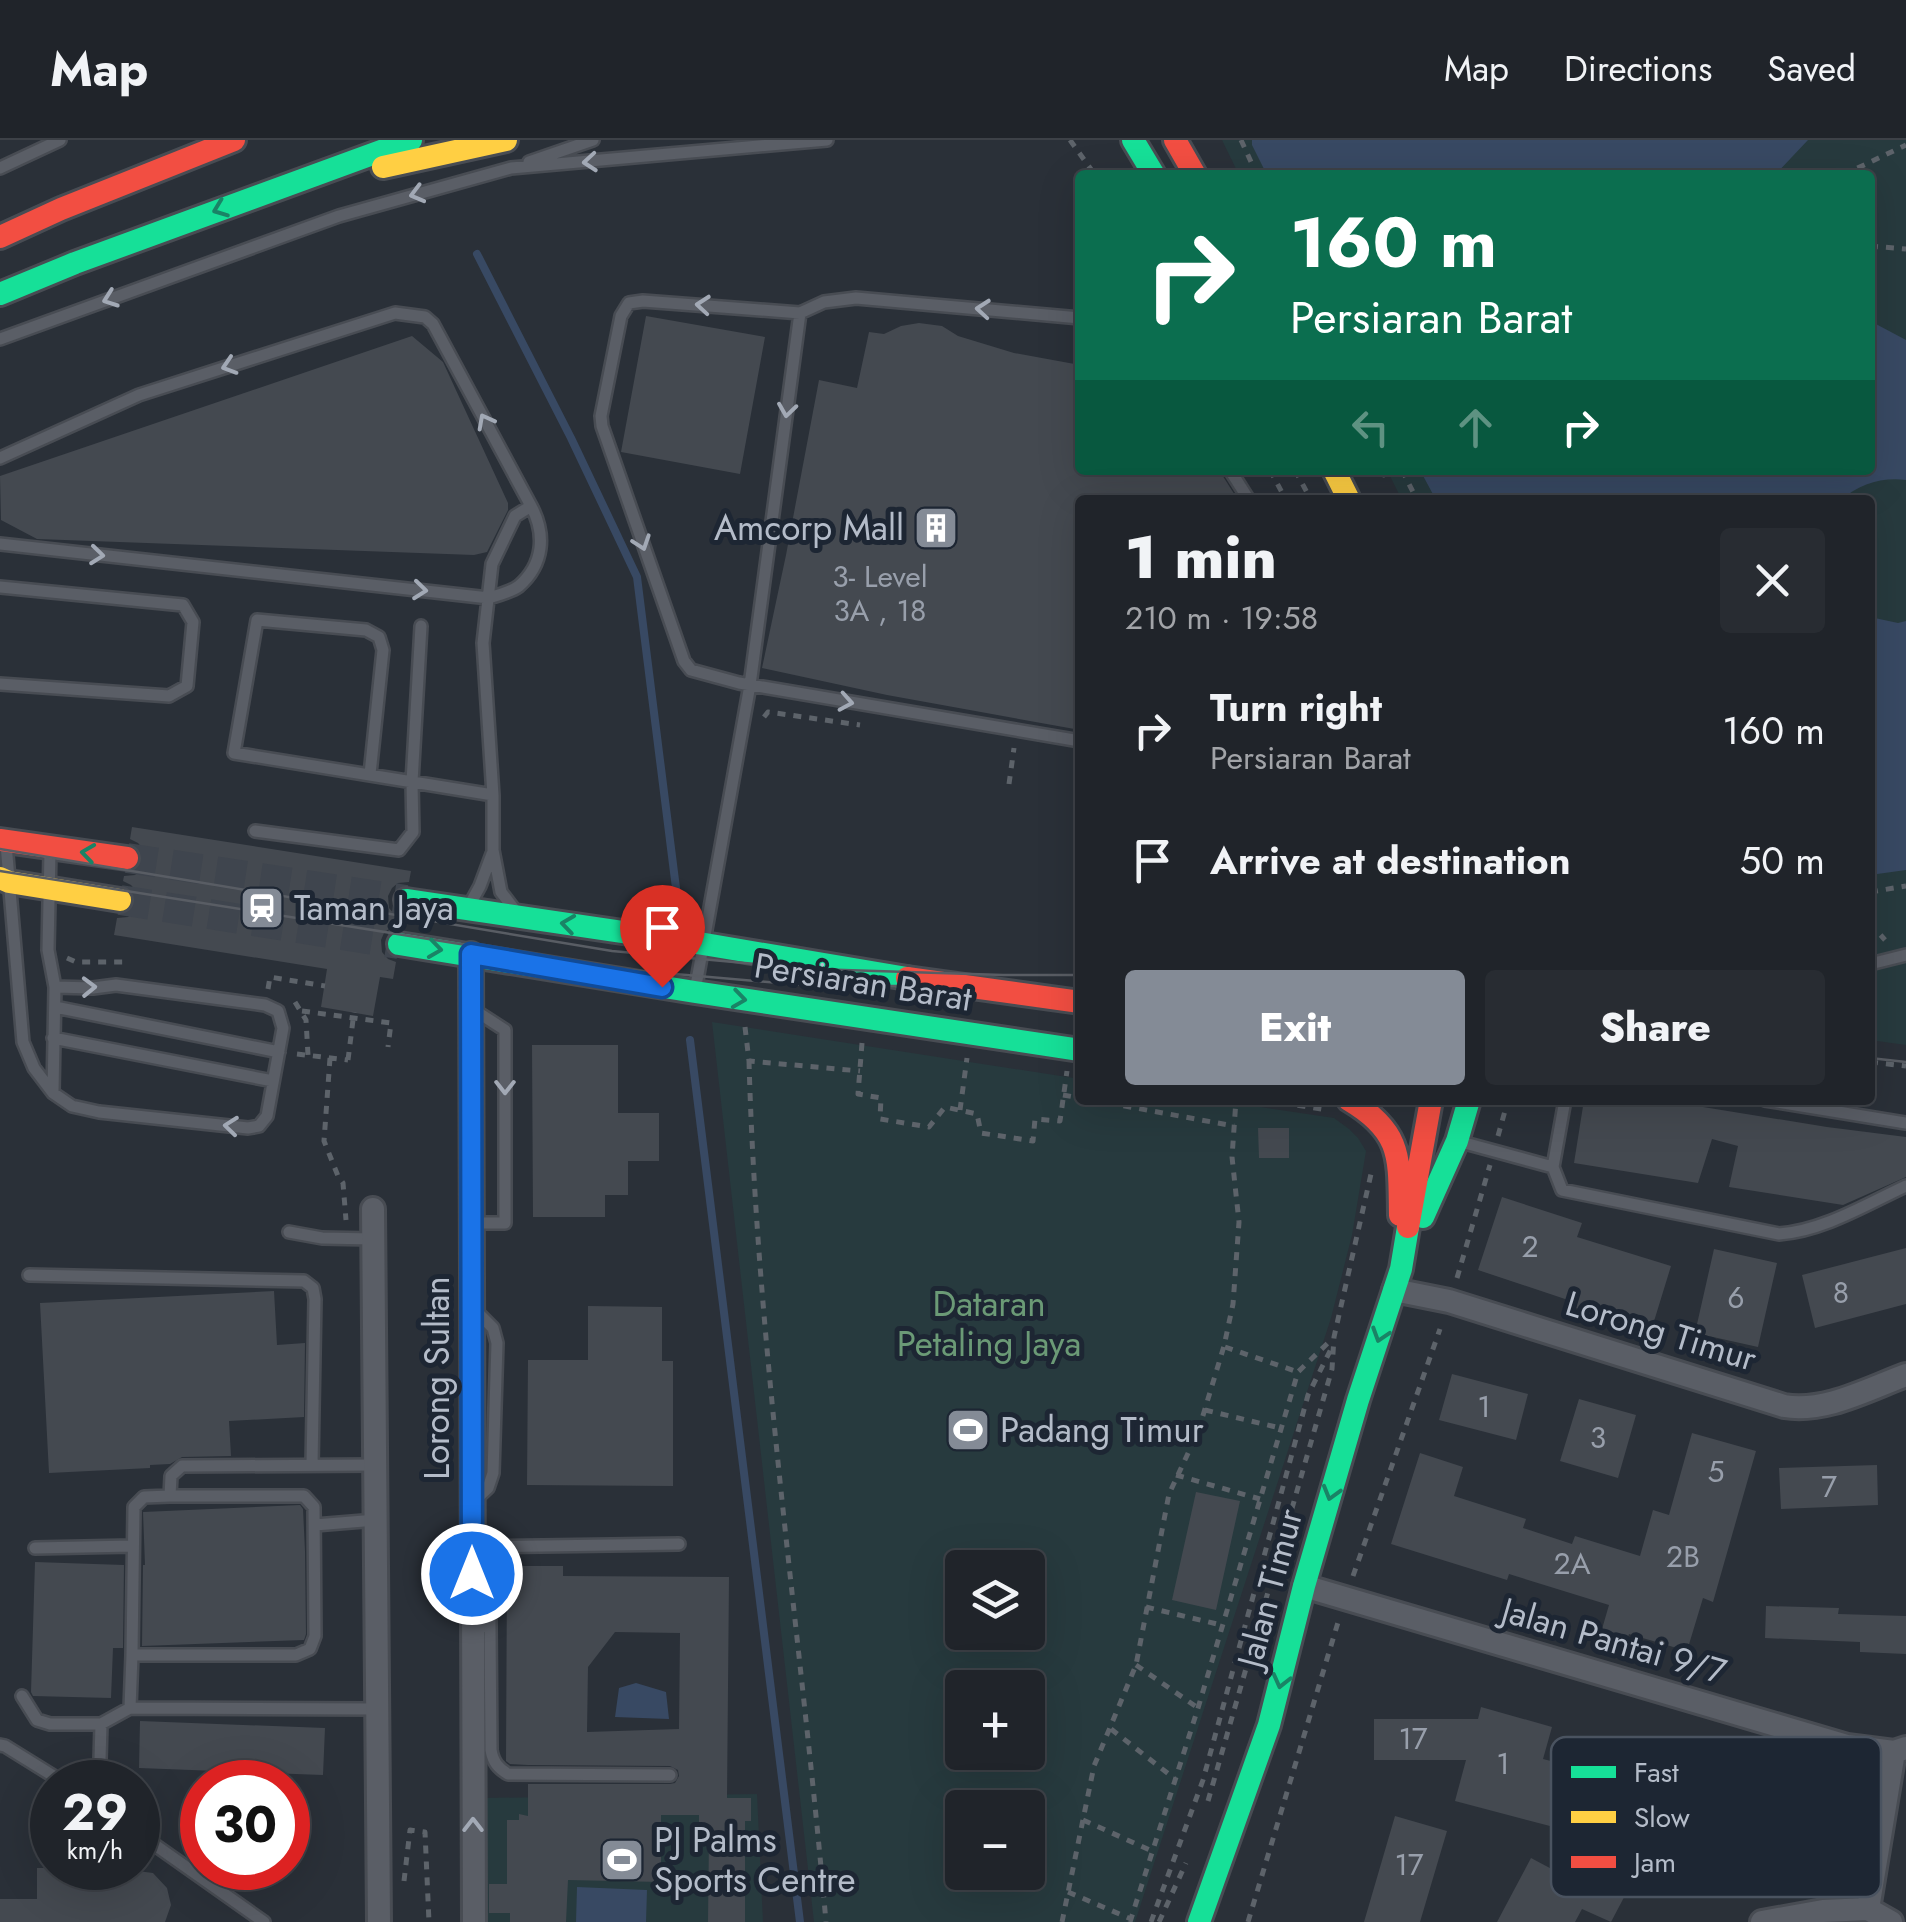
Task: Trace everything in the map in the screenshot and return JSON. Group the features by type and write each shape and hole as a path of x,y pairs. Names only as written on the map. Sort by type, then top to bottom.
{"main road":[{"path":"0,294 411,140"},
{"path":"256,195 506,140"},
{"path":"1134,140 1151,170"},
{"path":"1175,140 1192,170"},
{"path":"0,237 230,141"},
{"path":"3,840 126,858"},
{"path":"4,880 120,900"},
{"name":"Persiaran Barat","path":"406,900 1075,1001"},
{"name":"Persiaran Barat","path":"399,944 970,1033 1074,1059"},
{"name":"Jalan Timur","path":"1398,1279 1430,1105"},
{"name":"Jalan Timur","path":"1199,1922 1270,1725 1304,1586 1358,1400 1398,1279 1467,1105"},
{"path":"1344,1107 1379,1119 1399,1156 1398,1279"}],"street":[{"name":"Lorong Sultan","path":"471,954 472,1505 481,1546 474,1922"},
{"name":"Lorong Sultan","path":"373,1209 380,1922"},
{"name":"Lorong Timur","path":"1398,1279 1449,1301 1784,1406 1816,1406 1906,1375"},
{"name":"Jalan Pantai 9/7","path":"1304,1586 1816,1737"},
{"path":"1881,1844 1900,1750"},
{"path":"1868,1909 1870,1897"},
{"path":"1762,1922 1822,1911 1868,1909 1891,1922"}],"lane":[{"path":"0,168 60,140"},
{"path":"0,339 339,216 511,168 593,140"},
{"path":"511,168 826,140"},
{"path":"1075,318 856,298 824,302 800,313 643,300 629,304 621,316 601,416 684,661 692,670 750,685 1075,740"},
{"path":"0,458 139,395 395,313 425,317 433,324 531,506 542,538 535,566 517,588 489,598 0,544"},
{"path":"695,992 750,685 800,313"},
{"path":"524,918 508,905 501,892 493,850 483,643 492,564 515,516 531,506"},
{"path":"0,588 183,604 193,622 186,686 169,696 0,684"},
{"path":"370,774 383,650 379,637 366,630 258,620 234,753 493,795"},
{"path":"254,831 399,850 413,832 421,626"},
{"path":"3,840 23,1042 34,1068 53,1094 72,1106 99,1112 248,1128 259,1126 267,1116 283,1028 278,1011 265,1005 116,985 55,986"},
{"path":"50,847 48,950 55,986 53,1094"},
{"path":"468,908 493,850"},
{"path":"1875,963 1906,954"},
{"path":"55,1007 279,1052"},
{"path":"471,1008 505,1030 505,1223 472,1223"},
{"path":"54,1038 273,1081"},
{"path":"1564,1105 1553,1167 1562,1190 1779,1234 1838,1218 1906,1186"},
{"path":"1796,1105 1906,1123"},
{"path":"1456,1141 1553,1167"},
{"path":"288,1232 322,1238 373,1239"},
{"path":"29,1275 304,1281 313,1288 316,1299 312,1465"},
{"path":"170,1496 171,1476 182,1466 376,1465"},
{"path":"130,1708 132,1546 134,1507 138,1501 144,1497 170,1496 304,1496 314,1507 316,1636 310,1649 296,1654 132,1654"},
{"path":"316,1525 376,1520"},
{"path":"481,1546 679,1544"},
{"path":"34,1548 132,1546"},
{"path":"481,1627 491,1750 499,1768 508,1774 670,1775"},
{"path":"22,1696 43,1724 101,1724 130,1708 378,1709"},
{"path":"100,1760 101,1724"},
{"path":"0,1745 30,1762"},
{"path":"160,1849 264,1922"}],"path":[{"path":"1070,140 1091,170"},
{"path":"1241,140 1255,170"},
{"path":"1854,170 1906,145"},
{"path":"1875,246 1906,248"},
{"path":"758,723 768,712 874,727"},
{"path":"1009,784 1017,730"},
{"path":"997,747 1014,750"},
{"path":"1875,891 1906,886"},
{"path":"1875,929 1885,940"},
{"path":"60,947 66,958 76,962 124,962"},
{"path":"269,984 270,978 325,986"},
{"path":"742,999 774,1430 826,1922"},
{"path":"302,1011 391,1023 388,1047"},
{"path":"279,1052 348,1060 354,1012"},
{"path":"960,1110 970,1033"},
{"path":"862,1035 858,1094 881,1098 880,1119 929,1127 944,1107 977,1114 981,1133 1033,1141 1035,1118 1060,1121 1074,1059"},
{"path":"330,1058 324,1142 338,1176"},
{"path":"749,1061 860,1071"},
{"path":"1875,1063 1906,1066"},
{"path":"1063,1095 1075,1097"},
{"path":"1119,1105 1234,1126"},
{"path":"1062,1922 1094,1766 1136,1664 1169,1494 1198,1432 1233,1304 1239,1222 1232,1157 1236,1105"},
{"path":"1298,1105 1344,1107"},
{"path":"1457,1278 1507,1105"},
{"path":"1208,1801 1332,1370 1332,1346 1372,1170"},
{"path":"1068,1892 1131,1921 1298,1372 1334,1337"},
{"path":"1224,1346 1298,1372"},
{"path":"1151,1922 1203,1780 1308,1395 1332,1346"},
{"path":"1205,1410 1281,1428"},
{"path":"1176,1475 1260,1500"},
{"path":"1146,1607 1222,1625"},
{"path":"1136,1664 1198,1708"},
{"path":"1111,1729 1175,1779"},
{"path":"1083,1820 1152,1851"},
{"path":"404,1885 410,1830 424,1832 429,1922"},
{"path":"1159,1922 1192,1850"}],"green space":[{"path":"1222,140 1906,140 1906,1045 1875,1041 1875,495 1400,495 1390,475 1875,475 1875,170 1237,170"},
{"name":"Dataran Petaling Jaya","path":"712,1022 1075,1078 1075,1105 1247,1105 1334,1118 1358,1138 1366,1151 1352,1235 1331,1318 1135,1922 814,1922"},
{"name":"PJ Palms Sports Centre","path":"757,1794 763,1922 485,1922 483,1798"}],"water":[{"path":"1252,140 1808,140 1780,170 1264,170"},
{"path":"1875,324 1906,340 1906,480 1871,483 1848,495 1433,495 1423,475 1875,475"},
{"path":"1875,618 1906,621 1906,870 1875,874"},
{"path":"636,1683 666,1692 669,1719 615,1717 619,1688"},
{"path":"577,1887 647,1890 646,1922 576,1922"}],"building":[{"path":"646,316 765,337 740,474 621,452"},
{"name":"Amcorp Mall","path":"901,326 942,326 958,336 1014,353 1075,364 1075,475 1222,475 1235,495 1075,495 1075,729 762,668 819,380 857,388 869,332 884,334"},
{"path":"412,336 443,362 508,503 487,552 474,555 37,539 1,520 0,476"},
{"name":"Taman Jaya","path":"132,827 411,871 409,882 398,883 388,896 389,908 403,918 402,926 391,927 381,940 382,952 396,962 393,979 380,977 373,1016 321,1007 327,969 114,935 117,918 128,917 138,904 137,892 123,881 124,876 135,875 145,862 144,850 130,839"},
{"path":"532,1045 618,1045 618,1113 659,1113 659,1161 628,1161 628,1195 605,1195 605,1217 533,1217"},
{"path":"1583,1105 1691,1105 1906,1137 1906,1177 1843,1205 1729,1187 1738,1146 1712,1139 1698,1183 1574,1163"},
{"path":"1258,1128 1289,1128 1289,1158 1259,1158"},
{"path":"1502,1197 1582,1223 1577,1237 1671,1266 1651,1331 1576,1308 1577,1303 1478,1270"},
{"path":"1906,1248 1906,1304 1815,1328 1802,1275"},
{"path":"1714,1249 1777,1263 1758,1347 1695,1333"},
{"path":"274,1291 277,1345 305,1343 304,1417 229,1421 231,1456 182,1457 150,1468 49,1473 40,1303"},
{"path":"588,1306 662,1307 662,1361 673,1361 673,1486 527,1485 528,1360 588,1360"},
{"path":"1452,1374 1528,1394 1516,1440 1439,1420"},
{"path":"1579,1399 1636,1415 1618,1478 1560,1461"},
{"path":"1692,1433 1756,1451 1713,1602 1703,1598 1687,1651 1602,1629 1609,1605 1509,1574 1507,1580 1391,1544 1420,1453 1463,1467 1454,1496 1526,1519 1523,1528 1572,1544 1575,1536 1640,1556 1653,1510 1669,1515"},
{"path":"1877,1465 1878,1505 1781,1509 1779,1468"},
{"path":"1196,1492 1240,1501 1216,1610 1172,1600"},
{"path":"300,1505 305,1551 304,1640 142,1646 143,1512"},
{"path":"35,1562 124,1565 123,1648 113,1648 111,1698 33,1696"},
{"path":"507,1566 563,1566 563,1576 729,1577 727,1798 751,1798 751,1821 745,1821 745,1922 708,1922 709,1836 699,1836 699,1815 661,1815 661,1882 568,1880 566,1922 510,1922 510,1913 489,1913 489,1884 507,1884 507,1820 519,1820 519,1814 528,1816 528,1784 670,1784 679,1776 678,1770 670,1766 528,1765 506,1761","holes":["615,1632 680,1633 679,1729 587,1732 588,1667"]},
{"path":"1766,1606 1839,1608 1838,1614 1906,1616 1906,1654 1860,1652 1860,1642 1765,1638"},
{"path":"1481,1707 1552,1727 1543,1759 1551,1761 1551,1826 1455,1801 1466,1760 1374,1760 1374,1719 1478,1719"},
{"path":"140,1721 325,1728 323,1775 310,1775 310,1760 180,1760 180,1770 160,1769 160,1760 139,1760"},
{"path":"1395,1816 1447,1831 1420,1922 1364,1922"},
{"path":"1531,1858 1551,1869 1551,1897 1624,1897 1611,1922 1582,1909 1575,1922 1497,1922"},
{"path":"160,1880 167,1888 171,1905 165,1922 0,1922 0,1899 37,1899 37,1890 160,1890"}],"waterway":[{"path":"477,254 637,577 679,912"},
{"path":"690,1040 800,1922"}],"tunnel":[{"path":"127,858 406,900"},
{"path":"120,900 399,944"}],"tram line":[{"path":"0,849 612,951 812,969 1075,975"},
{"path":"0,871 618,969 814,986 905,986"},
{"path":"1875,1059 1906,1062"}],"traffic: fast":[{"path":"0,294 411,140"},
{"path":"1133,140 1151,170"},
{"path":"406,900 907,978"},
{"path":"399,944 1075,1049"},
{"path":"1423,1217 1457,1141 1468,1105"},
{"path":"1199,1922 1269,1725 1304,1586 1401,1269 1408,1227"}],"traffic: slow":[{"path":"383,167 506,140"},
{"path":"1336,475 1346,495"},
{"path":"0,878 120,900"}],"traffic: jam":[{"path":"0,237 234,140"},
{"path":"1175,140 1192,170"},
{"path":"0,840 127,858"},
{"path":"907,978 1075,1001"},
{"path":"1356,1105 1389,1135 1398,1162 1400,1215"},
{"path":"1408,1227 1430,1105"}],"place":[{"name":"Amcorp Mall","path":"936,528"},
{"name":"Taman Jaya","path":"262,908"},
{"name":"Padang Timur","path":"968,1430"},
{"name":"PJ Palms Sports Centre","path":"622,1860"}],"route":[{"path":"472,1574 471,954 662,987"}]}
